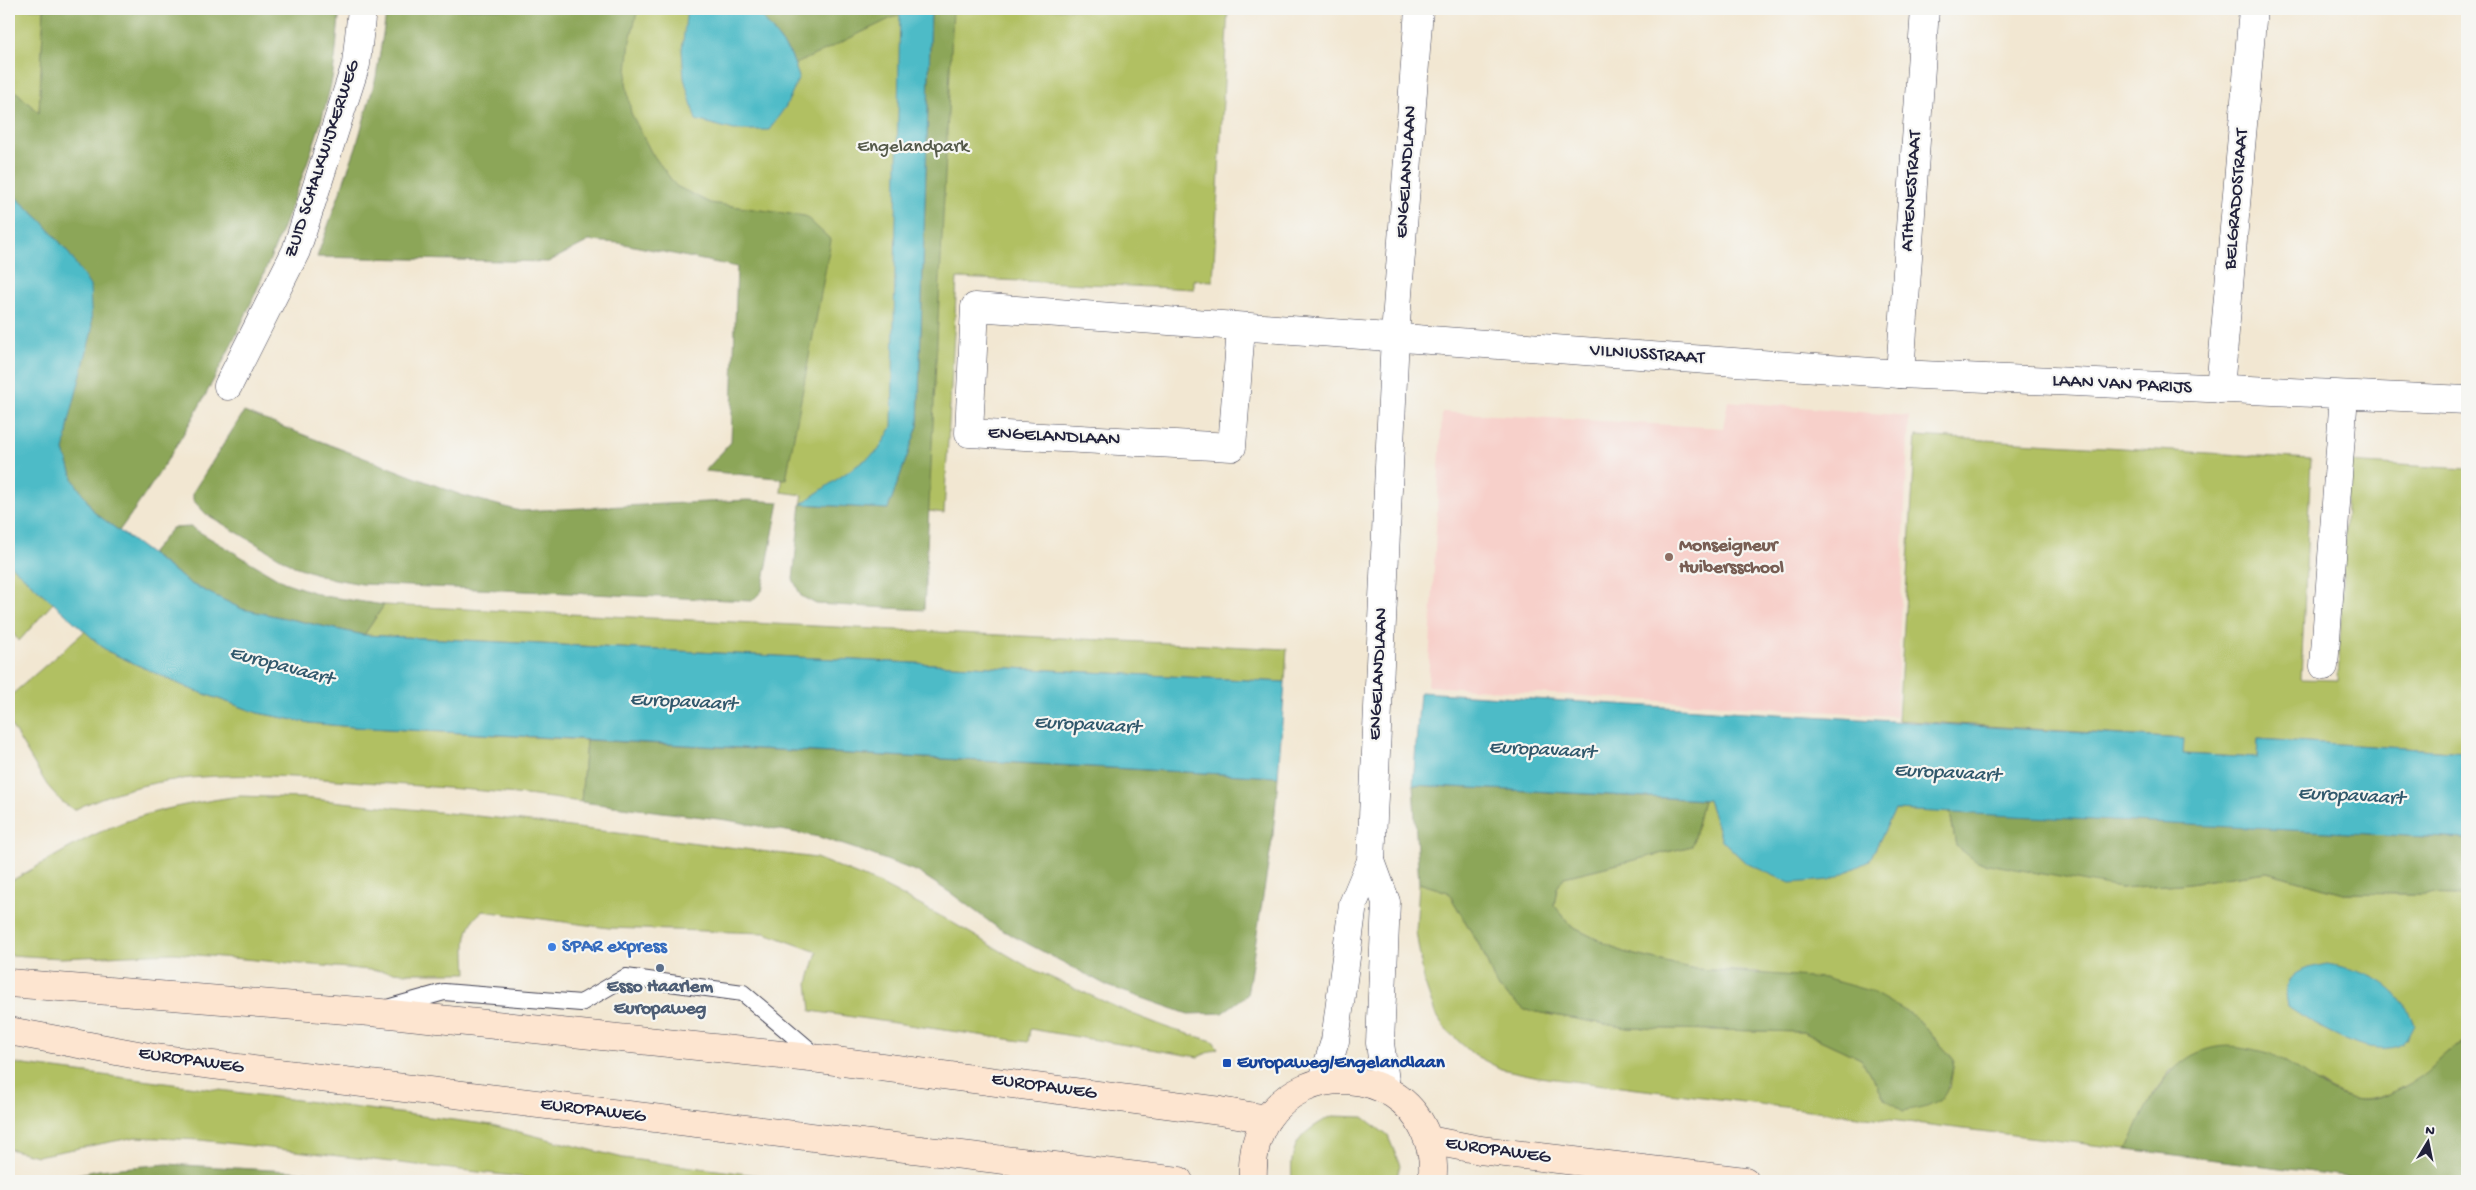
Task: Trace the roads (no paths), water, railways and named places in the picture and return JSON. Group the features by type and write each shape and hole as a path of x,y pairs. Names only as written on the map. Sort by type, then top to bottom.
{"main road":[{"name":"EUROPAWEG","path":"9,983 372,1012 820,1058 1220,1111 1267,1119"},
{"name":"EUROPAWEG","path":"9,1032 154,1058 1179,1181"},
{"path":"1253,1181 1255,1148 1267,1119 1292,1095 1323,1080 1356,1079 1386,1089 1404,1102 1419,1120 1429,1140 1434,1171 1432,1181"},
{"name":"EUROPAWEG","path":"1429,1140 1480,1150 1745,1181"}],"street":[{"name":"ZUID SCHALKWIJKERWEG","path":"228,386 296,251 356,64 362,9"},
{"name":"ENGELANDLAAN","path":"1323,1080 1335,1041 1353,904 1371,861 1395,336 1419,9"},
{"name":"ATHENESTRAAT","path":"1900,374 1925,9"},
{"name":"BELGRADOSTRAAT","path":"2220,389 2253,9"},
{"name":"ENGELANDLAAN","path":"1241,328 1232,447 969,433 975,307 1241,328 1395,336"},
{"name":"VILNIUSSTRAAT","path":"1395,336 1900,374"},
{"name":"LAAN VAN PARIJS","path":"1900,374 2467,400"},
{"path":"2324,666 2344,395"},
{"name":"ENGELANDLAAN","path":"1371,861 1386,902 1380,1042 1386,1089"}],"lane":[{"name":"EUROPAWEG","path":"372,1012 444,992 581,1003 626,977 743,993 820,1058"}],"water":[{"path":"687,9 756,9 791,55 799,77 786,106 769,130 734,130 696,120 684,78 682,50"},
{"path":"900,9 931,9 918,426 888,509 801,504 878,451 892,427"},
{"name":"Europavaart","path":"9,191 42,221 68,252 90,286 92,331 69,421 64,451 74,481 95,513 191,584 242,609 364,635 1285,682 1278,777 353,727 310,723 258,713 188,688 107,651 9,564"},
{"name":"Europavaart","path":"1420,692 2184,739 2183,754 2257,758 2258,739 2467,752 2467,839 1895,810 1869,861 1830,880 1790,883 1746,863 1722,840 1708,800 1413,785"},
{"path":"2327,964 2369,975 2391,989 2408,1011 2414,1025 2403,1042 2398,1046 2385,1048 2356,1043 2326,1030 2288,1007 2286,996 2289,980 2300,971"}],"place":[{"name":"Monseigneur Huibersschool","path":"1669,557"},
{"name":"SPAR express","path":"552,947"},
{"name":"Esso Haarlem Europaweg","path":"660,968"},
{"name":"Europaweg/Engelandlaan","path":"1227,1063"}],"park label":[{"name":"Engelandpark","path":"913,147"}]}
